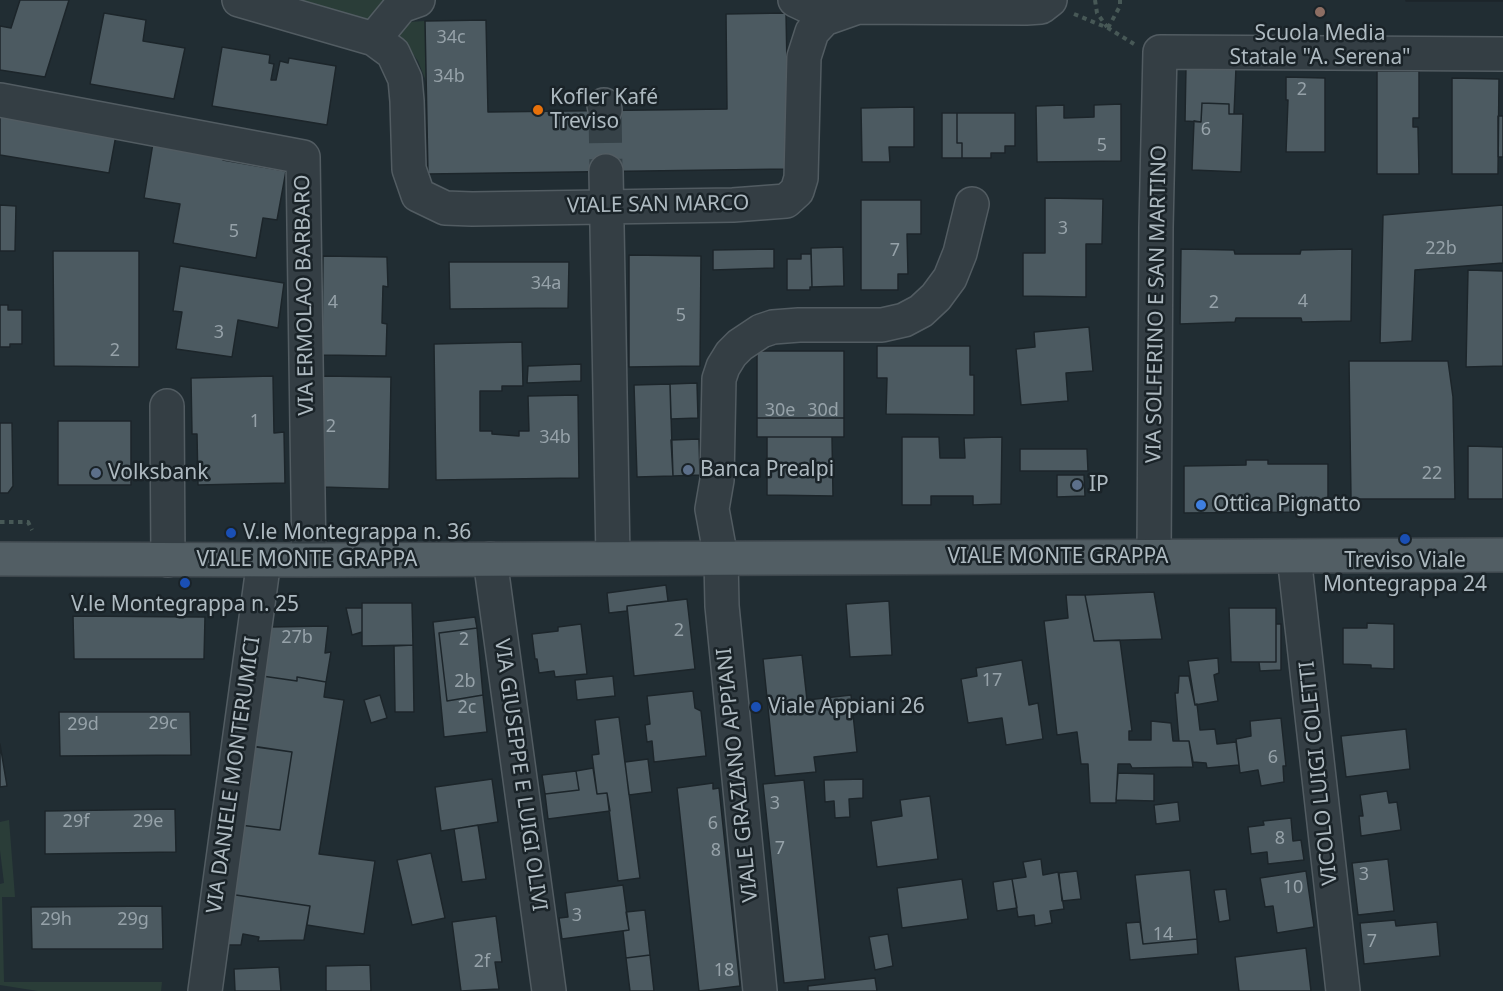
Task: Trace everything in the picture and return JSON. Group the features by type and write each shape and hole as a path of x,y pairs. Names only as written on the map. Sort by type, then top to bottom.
{"main road":[{"name":"VIALE MONTE GRAPPA","path":"0,559 309,560 1503,555"}],"street":[{"name":"VIALE SAN MARCO","path":"239,0 374,39 393,53 405,79 409,169 418,195 445,208 733,205 786,201 797,191 801,178 804,57 812,32 824,19"},
{"path":"374,39 401,6 418,0"},
{"path":"795,0 812,8 824,19 858,6 1026,8 1041,7 1050,0"},
{"name":"VIA SOLFERINO E SAN MARTINO","path":"1154,556 1156,228 1160,52 1503,54"},
{"name":"VIA ERMOLAO BARBARO","path":"0,100 303,157 309,560"},
{"path":"606,171 613,558"},
{"name":"VIALE GRAZIANO APPIANI","path":"760,991 722,606 721,558 712,504 717,480 719,379 731,354 751,337 773,327 882,325 904,320 921,311 936,297 950,278 960,253 972,204"},
{"path":"167,406 168,560"},
{"name":"VICOLO LUIGI COLETTI","path":"1294,556 1343,991"},
{"name":"VIA GIUSEPPE E LUIGI OLIVI","path":"490,559 549,991"},
{"name":"VIA DANIELE MONTERUMICI","path":"205,991 264,560"}],"path":[{"path":"1095,0 1096,13 1108,28 1120,6 1120,0"},
{"path":"0,522 28,522"}],"green space":[{"path":"267,0 388,0 369,22"},
{"path":"425,21 426,81 418,61 396,34 409,22"},
{"path":"9,820 15,897 2,897 4,982 162,982 161,991 38,991 0,985 0,884 4,883 0,850 0,822"}],"building":[{"path":"20,0 69,0 45,77 0,70 0,26 11,28"},
{"path":"1503,0 1503,1 1406,1"},
{"path":"104,13 146,20 143,41 185,48 174,99 90,84"},
{"path":"786,13 789,169 428,174 425,21 486,20 488,112 727,109 726,14"},
{"path":"222,47 270,55 269,63 274,64 271,80 276,80 280,61 288,63 289,58 336,66 327,125 212,106"},
{"path":"1186,66 1236,68 1234,114 1229,114 1229,104 1202,103 1201,122 1185,121"},
{"path":"1377,71 1419,71 1419,118 1413,118 1413,127 1418,127 1419,174 1377,174"},
{"path":"1286,77 1325,78 1325,152 1286,152 1288,100 1286,100"},
{"path":"1452,78 1499,79 1498,174 1452,174"},
{"path":"1202,103 1229,104 1229,114 1243,114 1241,172 1192,170 1194,121 1201,122"},
{"path":"1121,104 1121,161 1037,162 1036,106 1064,105 1064,118 1094,117 1094,105"},
{"path":"914,107 914,147 889,147 890,162 862,162 861,108"},
{"path":"0,111 117,130 109,173 0,155"},
{"path":"942,113 957,113 957,143 962,143 962,158 942,158"},
{"path":"957,113 1015,113 1015,146 1005,146 1005,153 991,153 991,158 962,158 962,143 957,143"},
{"path":"1498,116 1503,116 1503,157 1498,157"},
{"path":"154,137 225,149 223,160 286,171 277,220 263,218 256,258 173,243 180,204 144,198"},
{"path":"1045,198 1103,199 1102,244 1086,244 1086,297 1023,296 1023,253 1045,253"},
{"path":"861,200 921,200 921,234 907,234 908,274 898,274 898,290 861,290"},
{"path":"0,205 16,206 15,251 0,251"},
{"path":"1503,205 1503,263 1415,270 1412,341 1380,343 1383,215"},
{"path":"843,247 844,286 812,287 811,248"},
{"path":"774,249 774,268 713,270 713,250"},
{"path":"1181,249 1234,250 1235,254 1300,254 1301,250 1352,249 1351,321 1302,322 1301,318 1236,318 1235,322 1180,324"},
{"path":"53,251 139,251 139,367 54,366"},
{"path":"801,254 811,254 812,287 810,290 787,290 787,259 801,259"},
{"path":"629,255 701,256 700,366 629,367"},
{"path":"323,256 387,257 388,287 383,286 382,323 387,324 386,356 322,355"},
{"path":"449,262 569,262 568,308 450,309"},
{"path":"180,266 284,283 278,328 238,320 232,357 176,349 182,312 173,311"},
{"path":"1468,270 1503,271 1503,366 1466,367"},
{"path":"0,305 8,305 8,310 22,310 22,344 0,347"},
{"path":"1089,327 1093,371 1066,373 1068,401 1021,405 1016,349 1035,347 1034,332"},
{"path":"522,342 523,386 502,386 502,391 480,391 480,431 519,436 519,431 529,431 528,396 578,395 579,478 436,480 434,344"},
{"path":"877,346 970,346 970,375 974,375 974,415 886,414 887,378 877,378"},
{"path":"757,351 844,351 844,418 757,418"},
{"path":"1349,361 1448,361 1453,397 1455,499 1351,499"},
{"path":"581,364 581,381 527,383 528,366"},
{"path":"273,376 274,433 284,432 285,483 198,485 197,434 192,434 191,378"},
{"path":"322,376 391,377 389,489 321,487"},
{"path":"697,383 698,418 671,419 670,384"},
{"path":"670,384 673,476 637,477 634,385"},
{"path":"757,418 844,418 844,437 757,437"},
{"path":"58,421 131,421 131,485 58,485"},
{"path":"0,423 12,423 13,486 8,493 0,493"},
{"path":"767,437 832,437 833,496 767,495"},
{"path":"902,437 939,437 940,458 965,458 964,438 1002,437 1001,504 973,505 973,496 931,496 931,505 902,505"},
{"path":"699,439 700,475 673,476 671,440"},
{"path":"1468,446 1503,447 1503,499 1468,499"},
{"path":"1020,449 1087,449 1088,471 1020,471"},
{"path":"1246,460 1268,460 1268,464 1328,464 1328,512 1184,513 1184,466 1246,465"},
{"path":"1057,475 1084,475 1085,496 1057,497"},
{"path":"666,585 668,601 627,606 627,611 609,613 607,593"},
{"path":"1154,592 1162,639 1094,641 1085,595"},
{"path":"1066,595 1085,595 1094,641 1120,640 1132,731 1129,731 1129,740 1151,740 1151,721 1171,723 1173,741 1189,741 1193,767 1132,768 1130,764 1118,764 1116,803 1090,803 1088,764 1081,764 1077,732 1057,735 1044,621 1068,618"},
{"path":"687,599 695,669 634,676 627,606"},
{"path":"889,601 892,655 850,657 846,604"},
{"path":"362,603 412,603 413,645 362,646"},
{"path":"346,608 362,608 362,632 352,635"},
{"path":"1229,608 1276,608 1276,662 1231,662"},
{"path":"73,616 205,617 204,659 74,659"},
{"path":"475,617 477,628 439,633 447,701 483,695 487,732 444,737 433,622"},
{"path":"1367,623 1394,624 1394,669 1343,664 1343,628 1367,628"},
{"path":"581,624 587,674 555,677 554,671 539,673 532,634 558,631 558,627"},
{"path":"1276,624 1281,624 1281,670 1260,671 1259,662 1276,662"},
{"path":"328,626 325,653 331,652 326,682 297,677 297,681 262,676 269,627"},
{"path":"477,628 483,695 447,701 439,633"},
{"path":"413,645 414,712 395,712 394,646"},
{"path":"802,655 807,700 851,695 857,752 814,757 816,772 775,776 763,659"},
{"path":"1218,658 1219,673 1214,675 1218,701 1195,705 1188,661"},
{"path":"1022,660 1029,705 1038,703 1043,739 1006,745 1002,718 968,723 961,679 977,676 976,668"},
{"path":"262,676 297,681 297,677 326,682 324,697 344,700 319,854 375,861 364,934 307,925 310,906 229,894 240,825 280,830 292,752 252,746"},
{"path":"613,676 615,696 577,700 575,680"},
{"path":"1179,676 1189,676 1195,705 1197,704 1200,730 1215,729 1217,744 1236,742 1239,765 1207,768 1206,763 1193,762 1189,741 1179,741 1175,693 1178,693"},
{"path":"693,691 695,708 701,711 706,756 654,762 652,741 647,742 645,725 650,724 647,696"},
{"path":"380,695 387,718 371,723 364,700"},
{"path":"59,712 190,712 191,755 60,756"},
{"path":"619,717 640,878 618,881 607,793 597,794 592,755 599,754 595,720"},
{"path":"1281,718 1286,766 1283,766 1284,782 1261,786 1258,770 1240,773 1236,739 1251,736 1250,721"},
{"path":"1406,729 1410,769 1346,777 1341,736"},
{"path":"0,744 7,786 0,787"},
{"path":"249,746 292,752 280,830 240,825"},
{"path":"648,759 652,792 629,795 625,762"},
{"path":"593,768 597,794 607,793 610,811 548,819 545,794 579,790 576,771"},
{"path":"576,771 579,790 545,794 542,775"},
{"path":"1118,773 1154,774 1154,801 1116,800"},
{"path":"492,779 498,822 441,831 435,787"},
{"path":"863,779 863,798 849,799 850,817 835,818 834,801 825,802 824,780"},
{"path":"804,780 825,979 784,983 763,784"},
{"path":"713,783 713,789 719,788 740,986 699,991 677,788"},
{"path":"1387,791 1389,803 1397,802 1401,830 1361,836 1359,816 1363,816 1360,795"},
{"path":"930,796 938,859 877,867 871,821 902,816 900,800"},
{"path":"1178,802 1180,821 1156,824 1154,805"},
{"path":"175,809 176,852 45,854 45,811"},
{"path":"1291,818 1293,841 1301,840 1304,860 1268,864 1267,852 1251,854 1248,827 1264,825 1263,821"},
{"path":"478,825 486,879 462,882 454,829"},
{"path":"431,853 445,918 412,925 397,860"},
{"path":"1041,859 1043,875 1058,872 1064,909 1050,911 1052,923 1035,926 1034,915 1018,917 1012,879 1026,877 1023,862"},
{"path":"1388,859 1394,911 1358,915 1352,863"},
{"path":"1190,870 1197,939 1143,944 1135,875"},
{"path":"1077,871 1081,899 1062,901 1059,873"},
{"path":"1306,871 1314,927 1277,933 1273,906 1265,907 1260,878"},
{"path":"962,879 968,919 902,928 897,888"},
{"path":"1012,879 1017,908 997,911 993,882"},
{"path":"623,885 629,930 562,939 559,918 568,917 565,893"},
{"path":"1226,889 1230,920 1219,922 1214,890"},
{"path":"229,894 310,906 304,940 258,941 259,937 243,934 241,945 223,945"},
{"path":"162,906 163,949 32,949 31,907"},
{"path":"645,910 650,955 626,958 623,931 629,930 626,912"},
{"path":"496,916 502,962 495,962 499,989 461,991 452,922"},
{"path":"1395,920 1396,926 1437,922 1440,956 1364,964 1360,923"},
{"path":"1140,922 1143,944 1197,939 1198,954 1130,960 1126,923"},
{"path":"888,934 893,966 875,970 869,937"},
{"path":"1306,948 1311,991 1239,991 1235,957"},
{"path":"650,955 654,991 630,991 626,958"},
{"path":"370,965 371,991 326,991 326,966"},
{"path":"279,967 281,991 235,991 234,969"},
{"path":"875,978 877,991 808,991 808,986"}],"tunnel":[{"path":"605,110 606,171"}],"place":[{"name":"Scuola Media Statale \"A. Serena\"","path":"1320,12"},
{"name":"Kofler Kafé Treviso","path":"538,110"},
{"name":"Banca Prealpi","path":"688,470"},
{"name":"Volksbank","path":"96,473"},
{"name":"IP","path":"1077,485"},
{"name":"Ottica Pignatto","path":"1201,505"},
{"name":"V.le Montegrappa n. 36","path":"231,533"},
{"name":"Treviso Viale Montegrappa 24","path":"1405,539"},
{"name":"V.le Montegrappa n. 25","path":"185,583"},
{"name":"Viale Appiani 26","path":"756,707"}]}
